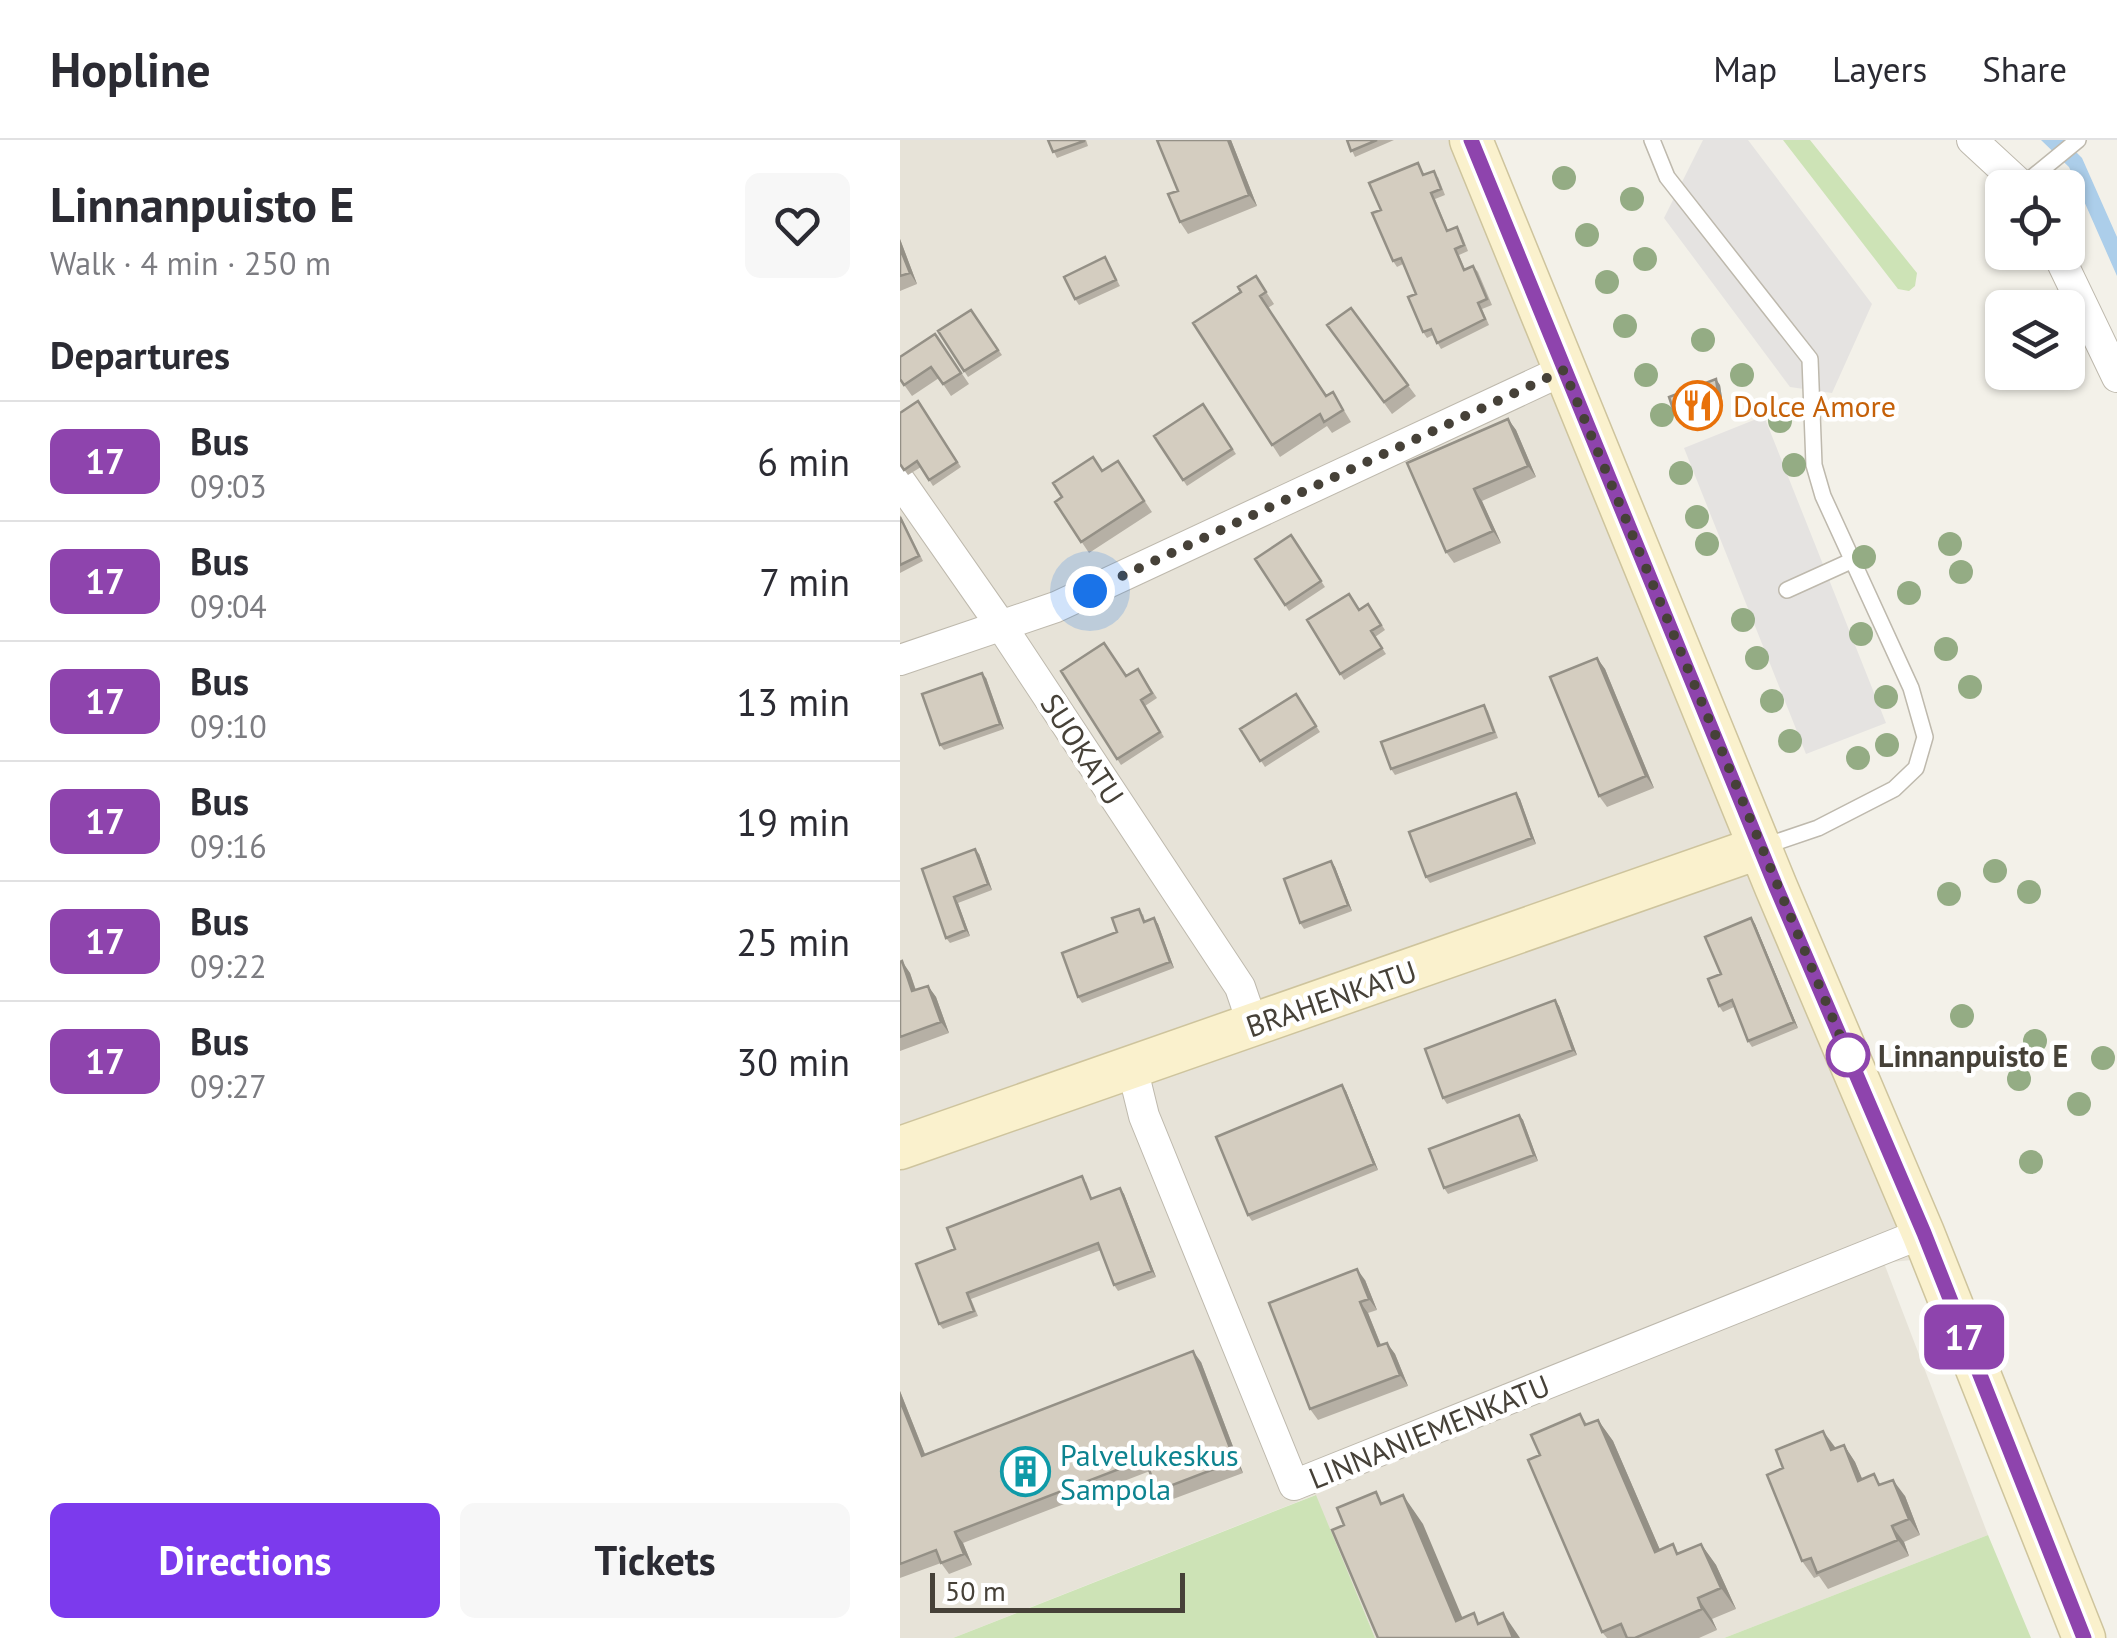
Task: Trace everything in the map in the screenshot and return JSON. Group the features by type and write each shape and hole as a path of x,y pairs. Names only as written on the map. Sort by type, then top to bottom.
{"main road":[{"path":"1470,140 1924,1233 2084,1638"},
{"name":"BRAHENKATU","path":"900,1148 1761,847"}],"street":[{"path":"1972,140 2016,170"},
{"path":"2066,270 2117,377"},
{"path":"900,660 1056,607 1564,370"},
{"name":"SUOKATU","path":"900,481 1002,627 1240,987 1253,1025"},
{"name":"LINNANIEMENKATU","path":"1132,1067 1144,1116 1294,1485 1924,1233"}],"lane":[{"path":"1652,140 1667,177 1810,359 1814,464 1823,496 1912,688 1924,737 1916,768 1894,790 1818,828 1761,847"},
{"path":"2042,170 2078,140"},
{"path":"1788,590 1852,561"}],"shaded area":[{"path":"900,140 1454,140 1920,1259 1884,1263 1988,1535 1724,1638 1375,1638 1315,1495 953,1638 900,1638"},
{"path":"1703,140 1748,140 1872,304 1832,393 1790,387 1664,218"},
{"path":"1764,416 1886,723 1806,754 1684,448"}],"green space":[{"path":"1783,140 1810,140 1917,273 1915,286 1909,291 1898,289"},
{"path":"1316,1495 1375,1638 953,1638"},
{"path":"1988,1535 2031,1638 1724,1638"}],"water":[{"path":"2041,140 2064,140 2082,158 2117,237 2117,276 2085,203 2085,170 2069,167"}],"building":[{"path":"1048,140 1084,140 1084,141 1053,152"},
{"path":"1157,140 1228,140 1249,195 1180,222 1168,194 1178,191"},
{"path":"1347,140 1377,140 1351,151"},
{"path":"1418,163 1423,175 1434,171 1441,189 1431,193 1447,231 1457,227 1464,245 1455,249 1464,270 1473,266 1487,299 1478,303 1485,319 1437,343 1431,329 1423,332 1408,297 1416,294 1401,258 1393,261 1372,213 1381,210 1369,183"},
{"path":"900,248 910,273 900,276"},
{"path":"1105,257 1116,280 1075,299 1064,277"},
{"path":"1256,276 1266,292 1260,296 1326,396 1333,392 1343,410 1324,422 1320,414 1272,445 1193,323 1241,292 1238,287"},
{"path":"1351,308 1408,385 1384,402 1327,325"},
{"path":"971,310 998,350 964,371 938,331"},
{"path":"935,334 961,373 943,384 931,367 904,385 900,379 900,357"},
{"path":"1716,379 1718,393 1711,402 1674,412 1669,397"},
{"path":"918,401 957,462 929,480 917,461 904,470 900,464 900,413"},
{"path":"1203,404 1232,449 1183,480 1154,436"},
{"path":"1508,419 1528,466 1474,489 1493,531 1446,552 1407,463"},
{"path":"1093,457 1102,471 1118,461 1144,501 1081,542 1055,502 1062,497 1053,483"},
{"path":"900,517 919,556 900,565"},
{"path":"1291,535 1321,581 1285,605 1255,559"},
{"path":"1349,594 1359,610 1368,604 1381,625 1371,631 1382,648 1340,674 1307,620"},
{"path":"1104,643 1126,676 1138,669 1152,693 1141,700 1160,732 1117,759 1061,671"},
{"path":"1597,658 1646,776 1599,796 1550,677"},
{"path":"982,673 1000,724 940,745 922,694"},
{"path":"1296,694 1316,726 1260,761 1240,729"},
{"path":"1484,705 1494,732 1391,769 1381,742"},
{"path":"1516,793 1532,838 1426,877 1409,832"},
{"path":"975,849 988,884 954,897 966,930 946,938 922,869"},
{"path":"1331,861 1348,905 1300,923 1284,879"},
{"path":"1139,909 1144,922 1154,918 1170,962 1078,997 1062,953 1117,932 1112,918"},
{"path":"1751,918 1794,1022 1748,1041 1732,1000 1719,1006 1708,979 1721,974 1705,937"},
{"path":"900,962 912,991 928,986 941,1022 900,1037"},
{"path":"1555,1000 1573,1050 1443,1098 1425,1049"},
{"path":"1342,1085 1374,1164 1248,1215 1216,1137"},
{"path":"1519,1115 1534,1155 1444,1188 1429,1149"},
{"path":"1082,1176 1091,1199 1120,1188 1152,1271 1114,1285 1098,1243 967,1293 974,1311 939,1324 916,1264 955,1249 947,1228"},
{"path":"1357,1269 1369,1299 1360,1302 1378,1346 1387,1343 1400,1375 1310,1409 1269,1303"},
{"name":"Palvelukeskus Sampola","path":"1193,1351 1235,1461 1157,1491 1145,1459 955,1532 964,1554 941,1563 936,1550 900,1564 900,1400 922,1456"},
{"path":"1580,1414 1585,1425 1598,1420 1655,1552 1673,1544 1677,1554 1701,1544 1721,1588 1698,1598 1702,1609 1635,1638 1627,1638 1621,1624 1602,1632 1528,1460 1540,1455 1531,1435"},
{"path":"1823,1431 1831,1450 1844,1445 1858,1481 1874,1474 1879,1485 1893,1480 1909,1519 1892,1526 1898,1540 1817,1573 1811,1558 1802,1561 1767,1475 1783,1468 1776,1450"},
{"path":"1376,1492 1381,1504 1403,1495 1456,1621 1474,1613 1478,1624 1503,1613 1513,1638 1378,1638 1332,1530 1344,1525 1337,1508"}],"bus line":[{"name":"17","path":"1471,140 1776,887 1924,1233 2084,1638"}],"place":[{"name":"Dolce Amore","path":"1698,405"},
{"name":"Linnanpuisto E","path":"1848,1055"},
{"name":"Palvelukeskus Sampola","path":"1025,1471"}],"route":[{"path":"1090,591 1564,370 1850,1060 1848,1055"}]}
